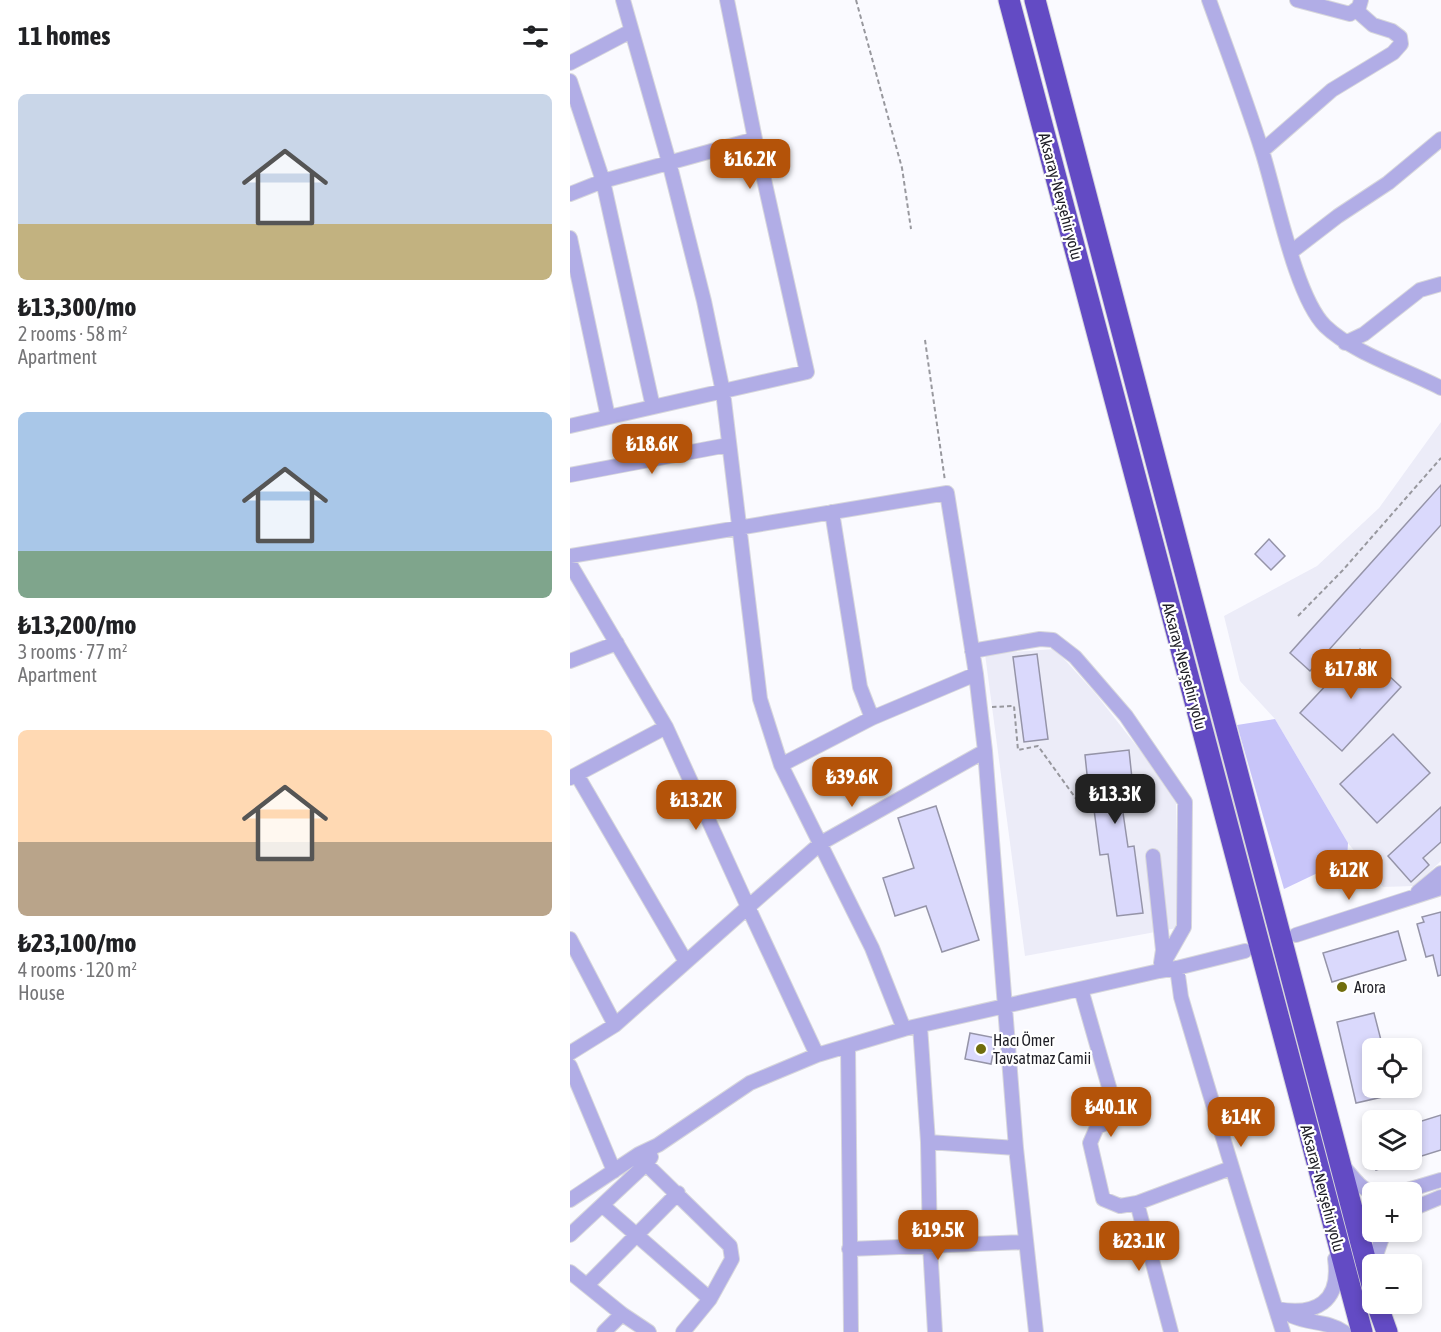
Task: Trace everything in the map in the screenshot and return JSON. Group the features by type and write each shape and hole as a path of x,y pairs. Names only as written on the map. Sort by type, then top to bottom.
{"highway":[{"name":"Aksaray-Nevşehir yolu","path":"1009,0 1362,1332"},
{"name":"Aksaray-Nevşehir yolu","path":"1035,0 1367,1254"},
{"path":"1381,1314 1387,1332"}],"street":[{"path":"622,0 669,162 704,301 723,392 760,699 781,765 872,948 904,1029"},
{"path":"570,426 807,372 755,139 727,0"},
{"path":"1209,0 1262,151 1307,300 1323,324 1345,343 1441,388"},
{"path":"1262,151 1332,90 1393,53 1401,44 1400,37 1373,25 1358,5 1350,14 1297,0"},
{"path":"572,58 631,31"},
{"path":"570,81 603,181 653,407"},
{"path":"570,194 603,181 755,139"},
{"path":"1291,252 1338,216 1388,183 1441,140"},
{"path":"570,238 608,417"},
{"path":"1345,343 1364,334 1420,290 1440,283"},
{"path":"570,475 728,445"},
{"path":"570,555 947,493 976,674 985,751 1016,1148 1036,1332"},
{"path":"832,512 860,687 872,718"},
{"path":"570,564 666,727 817,1055"},
{"path":"972,651 1040,639 1053,640 1075,657 1126,716 1185,802 1184,927 1159,971"},
{"path":"570,662 616,643"},
{"path":"781,765 872,718 976,674"},
{"path":"666,727 573,777 686,962"},
{"path":"570,1053 615,1025 821,843 985,751"},
{"path":"1153,856 1163,950 1159,971"},
{"path":"1411,897 1441,873"},
{"path":"1296,935 1441,888"},
{"path":"570,939 615,1025"},
{"path":"570,1200 639,1154 658,1145 750,1083 817,1055 904,1029 1245,951"},
{"path":"1177,968 1181,996 1231,1168 1277,1309 1280,1331"},
{"path":"1081,989 1113,1101 1115,1119 1097,1127 1090,1143 1103,1199 1120,1206 1137,1203 1231,1168"},
{"path":"920,1026 928,1142 935,1332"},
{"path":"848,1046 851,1332"},
{"path":"570,1066 614,1171"},
{"path":"928,1142 1016,1148"},
{"path":"570,1235 646,1164 658,1145"},
{"path":"646,1164 730,1246 732,1259 710,1299 683,1332"},
{"path":"1342,1164 1362,1186"},
{"path":"1422,1186 1441,1180"},
{"path":"587,1285 678,1193"},
{"path":"1422,1204 1441,1197"},
{"path":"1277,1309 1294,1312 1316,1308 1328,1297 1335,1284 1337,1272 1326,1198"},
{"path":"1137,1203 1171,1332"},
{"path":"602,1205 710,1299"},
{"path":"849,1249 1026,1242"},
{"path":"570,1272 622,1314 649,1332"},
{"path":"1277,1309 1300,1319 1329,1324 1344,1332"},
{"path":"604,1332 622,1314"}],"path":[{"path":"856,0 902,168 911,229"},
{"path":"925,340 947,493"},
{"path":"1298,616 1343,570 1441,458"},
{"path":"980,708 1014,706 1018,750 1038,746 1077,800"}],"shaded area":[{"path":"1441,422 1441,861 1414,886 1383,887 1348,843 1275,719 1240,681 1224,616 1317,566 1379,508"},
{"path":"1055,649 1095,693 1142,753 1176,803 1177,928 1025,956 985,654"},
{"path":"1275,719 1348,843 1347,859 1284,889 1237,725"}],"building":[{"path":"1441,485 1441,525 1310,671 1290,653"},
{"path":"1269,539 1285,556 1271,570 1255,554"},
{"path":"1360,649 1401,687 1342,751 1300,713"},
{"path":"1037,654 1048,739 1024,742 1013,657"},
{"path":"1393,734 1430,773 1377,823 1340,784"},
{"path":"1129,750 1134,798 1121,799 1128,847 1134,846 1143,913 1117,916 1108,854 1100,855 1093,802 1090,803 1085,755"},
{"path":"936,806 979,940 942,952 926,906 895,916 883,878 914,868 898,818"},
{"path":"1441,807 1441,842 1423,858 1429,865 1411,882 1388,856"},
{"path":"1441,912 1441,975 1438,976 1433,955 1426,957 1417,924 1424,922 1422,917"},
{"path":"1398,931 1406,960 1332,982 1323,953"},
{"path":"1374,1013 1380,1038 1362,1038 1362,1098 1378,1098 1356,1103 1337,1022"},
{"name":"Hacı Ömer Tavsatmaz Camii","path":"970,1033 996,1038 991,1064 965,1059"},
{"path":"1441,1115 1441,1150 1422,1156 1422,1121"}],"place":[{"name":"Arora","path":"1342,987"},
{"name":"Hacı Ömer Tavsatmaz Camii","path":"981,1049"}]}
